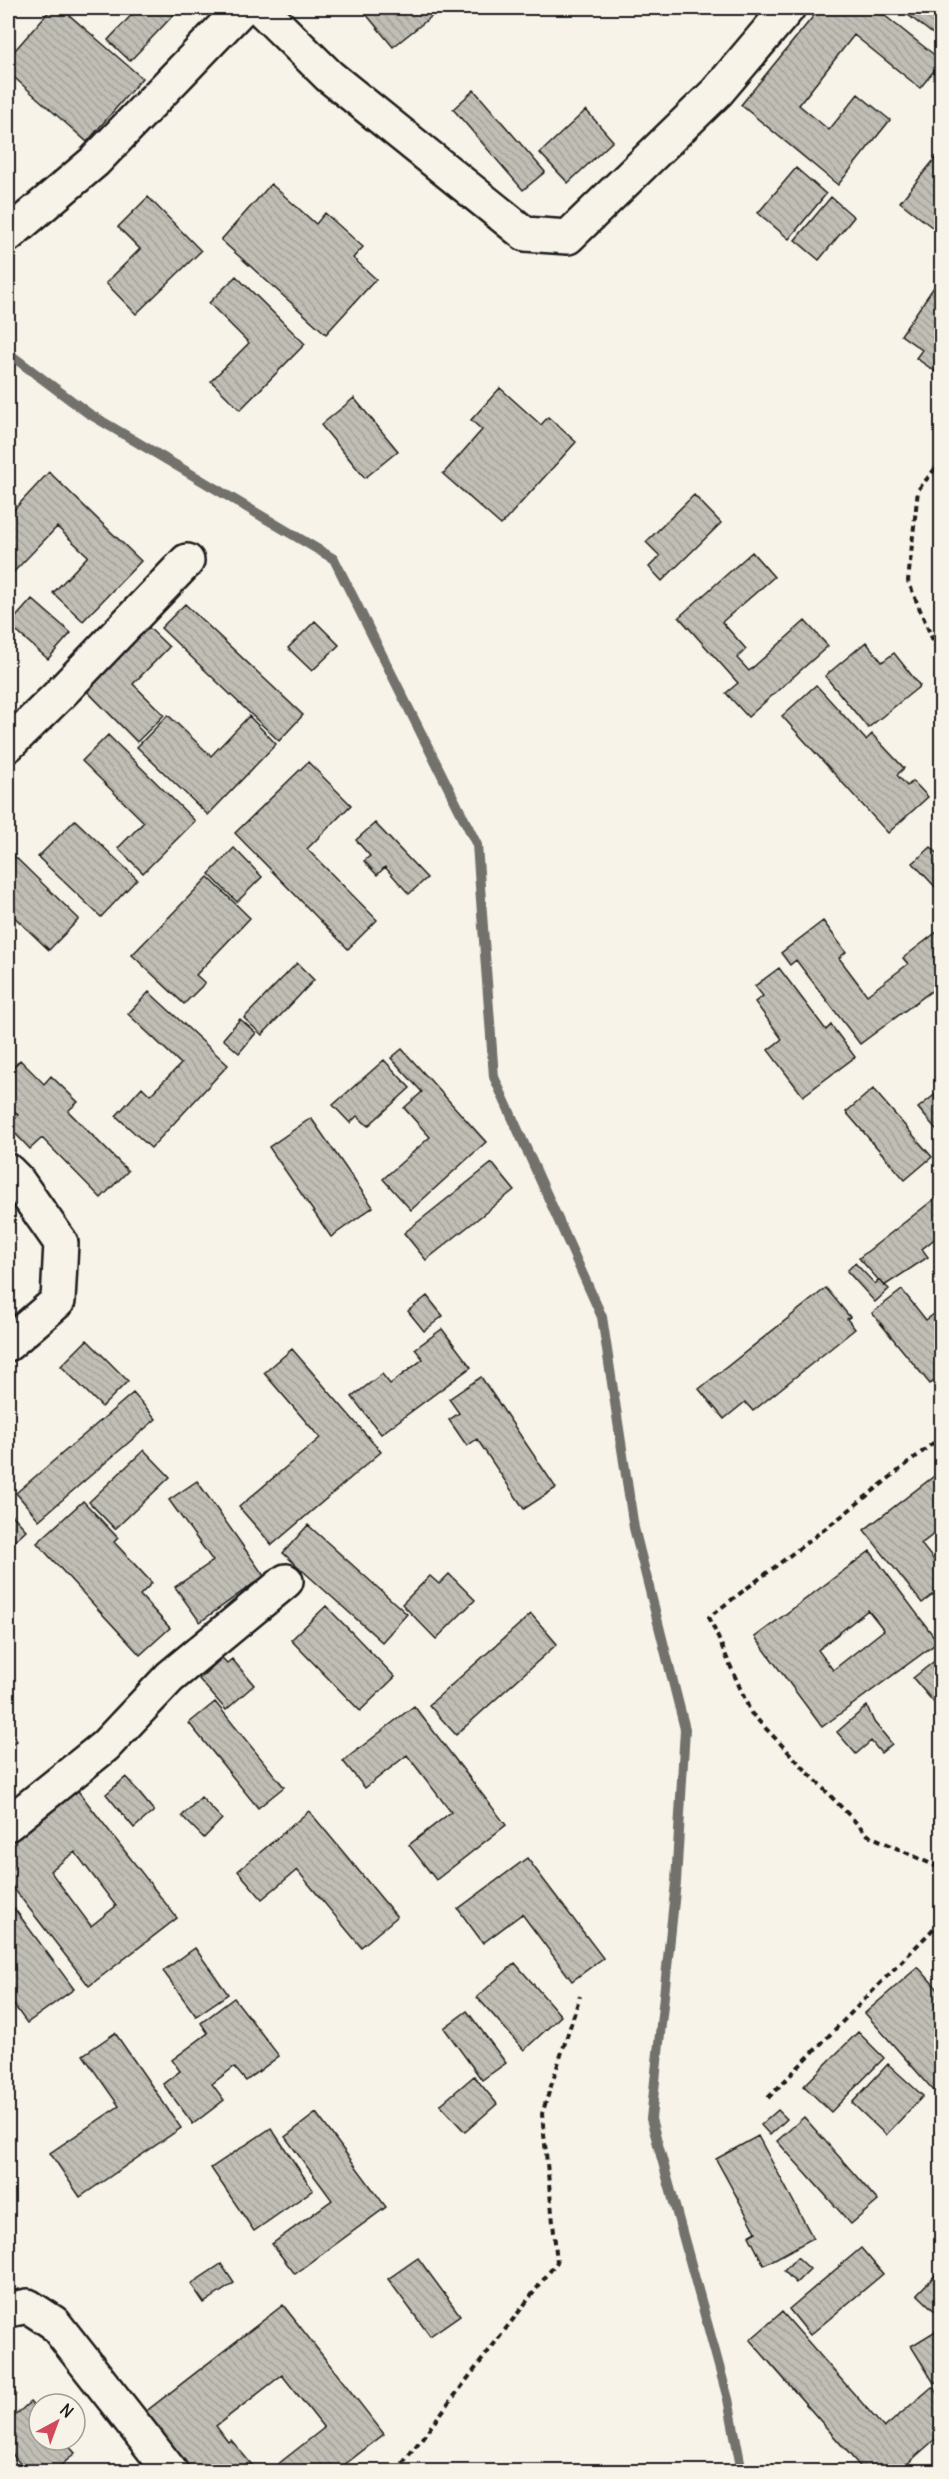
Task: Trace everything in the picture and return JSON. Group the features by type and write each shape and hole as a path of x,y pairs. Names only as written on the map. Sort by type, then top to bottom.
{"street":[{"path":"8,236 94,162 242,8"},
{"path":"260,8 329,76 525,234 568,237 717,92 788,8"},
{"path":"8,746 187,561"},
{"path":"8,1171 17,1180 61,1243 58,1301 8,1344"},
{"path":"8,1824 105,1746 170,1677 286,1581"},
{"path":"8,2310 28,2306 54,2323 171,2472"}],"path":[{"path":"942,460 918,490 908,581 942,662"},
{"path":"942,1436 709,1617 751,1713 868,1835 942,1869"},
{"path":"768,2098 942,1920"},
{"path":"396,2472 557,2262 542,2114 580,1995"}],"building":[{"path":"52,8 61,8 142,78 87,142 8,72 8,58"},
{"path":"138,8 180,8 130,61 108,40"},
{"path":"361,8 442,8 393,47"},
{"path":"820,8 875,8 942,61 920,88 854,35 799,105 829,130 858,94 890,120 838,185 741,105"},
{"path":"899,8 942,8 942,41"},
{"path":"474,90 545,172 523,190 453,109"},
{"path":"586,110 613,141 568,183 540,153"},
{"path":"942,150 942,235 900,202"},
{"path":"796,168 826,194 789,239 758,213"},
{"path":"271,184 316,224 325,213 363,247 353,258 376,279 326,334 221,240"},
{"path":"148,197 201,251 136,314 106,283 140,249 118,227"},
{"path":"831,197 854,217 819,260 795,240"},
{"path":"236,276 305,344 240,410 211,381 249,343 209,303"},
{"path":"936,284 942,288 942,376 916,358 922,350 901,335"},
{"path":"500,388 541,425 548,417 576,442 501,525 443,474 482,430 471,420"},
{"path":"354,398 398,451 365,478 321,425"},
{"path":"49,472 141,561 83,621 53,593 88,556 57,527 8,578 8,516"},
{"path":"694,495 721,523 662,581 649,567 660,556 646,542"},
{"path":"752,552 774,577 722,622 746,649 737,658 749,671 805,621 828,646 748,717 726,693 738,683 679,617"},
{"path":"32,599 71,633 48,659 9,625"},
{"path":"185,604 303,715 279,741 161,628"},
{"path":"315,621 339,645 312,671 288,648"},
{"path":"144,623 169,647 133,684 164,715 137,742 81,685"},
{"path":"866,642 882,662 894,653 920,686 868,728 825,676"},
{"path":"816,685 866,740 872,734 904,768 897,775 907,786 913,781 928,797 888,833 782,716"},
{"path":"168,715 211,756 249,716 276,744 208,815 137,747"},
{"path":"108,735 195,821 143,873 118,848 144,822 82,761"},
{"path":"308,762 351,805 307,849 377,920 348,949 235,833"},
{"path":"75,820 137,879 101,917 38,857"},
{"path":"375,823 427,878 409,894 385,867 377,875 364,861 370,856 356,840"},
{"path":"931,847 942,858 942,894 913,863"},
{"path":"234,848 262,877 237,902 209,874"},
{"path":"9,851 79,919 49,950 8,911"},
{"path":"208,877 250,918 196,975 205,983 184,1004 132,955"},
{"path":"823,921 846,952 839,958 867,995 908,964 903,958 938,931 942,936 942,983 860,1044 796,960 790,965 781,953"},
{"path":"297,963 314,980 262,1035 244,1018"},
{"path":"779,968 826,1030 831,1025 855,1057 803,1096 768,1050 782,1039 755,1002 763,996 755,986"},
{"path":"149,992 228,1065 151,1148 116,1116 142,1087 150,1095 181,1064 128,1014"},
{"path":"240,1019 256,1033 239,1053 223,1039"},
{"path":"402,1049 486,1142 411,1210 383,1179 430,1137 404,1108 422,1092 391,1058"},
{"path":"20,1060 44,1084 51,1076 78,1102 68,1111 128,1171 101,1198 42,1138 30,1149 8,1126 18,1115 8,1104 8,1073"},
{"path":"384,1060 410,1088 368,1126 357,1116 350,1123 333,1105"},
{"path":"873,1089 932,1157 905,1180 846,1112"},
{"path":"937,1093 942,1098 942,1136 918,1108"},
{"path":"311,1118 373,1207 331,1237 269,1147"},
{"path":"492,1163 514,1190 426,1260 404,1233"},
{"path":"942,1193 942,1233 922,1249 928,1257 884,1286 859,1258"},
{"path":"855,1263 875,1284 879,1280 889,1289 875,1302 847,1271"},
{"path":"826,1288 850,1317 847,1319 855,1329 753,1411 745,1402 724,1419 699,1389"},
{"path":"902,1290 926,1320 942,1308 942,1375 930,1384 872,1313"},
{"path":"427,1296 443,1316 424,1331 408,1311"},
{"path":"442,1329 471,1367 381,1434 352,1397 382,1374 390,1384 423,1359 415,1349"},
{"path":"87,1340 128,1381 102,1407 61,1366"},
{"path":"292,1349 381,1452 272,1545 239,1507 320,1438 264,1373"},
{"path":"481,1377 556,1488 524,1509 477,1439 467,1446 449,1420 459,1413 449,1399"},
{"path":"133,1393 156,1419 39,1520 16,1493"},
{"path":"144,1450 170,1477 115,1529 89,1502"},
{"path":"942,1470 942,1528 921,1544 942,1570 942,1588 922,1603 864,1530"},
{"path":"197,1481 264,1576 200,1622 175,1587 213,1561 169,1500"},
{"path":"83,1501 118,1538 114,1542 152,1583 140,1595 170,1628 140,1655 37,1543"},
{"path":"8,1510 26,1530 8,1547"},
{"path":"308,1525 407,1614 382,1642 283,1553"},
{"path":"870,1551 938,1642 822,1727 755,1637","holes":["868,1610 884,1630 833,1670 818,1650"]},
{"path":"449,1574 475,1600 436,1639 402,1604 430,1576 439,1584"},
{"path":"326,1606 395,1677 360,1711 291,1640"},
{"path":"531,1614 557,1644 456,1735 429,1705"},
{"path":"942,1655 942,1712 913,1678"},
{"path":"222,1658 227,1663 232,1659 254,1685 226,1710 199,1679"},
{"path":"215,1702 284,1787 258,1808 189,1723"},
{"path":"414,1706 506,1825 436,1880 409,1845 451,1812 407,1755 365,1788 343,1761"},
{"path":"867,1706 874,1722 892,1744 881,1753 871,1741 856,1754 837,1732"},
{"path":"8,1728 17,1741 8,1747"},
{"path":"126,1777 154,1811 134,1828 106,1794"},
{"path":"75,1787 177,1918 89,1986 8,1881 8,1840","holes":["75,1852 116,1906 91,1926 50,1871"]},
{"path":"201,1797 222,1819 204,1838 182,1816"},
{"path":"309,1811 397,1917 361,1947 297,1870 262,1899 238,1871"},
{"path":"527,1858 603,1958 572,1981 522,1914 483,1943 458,1909"},
{"path":"8,1900 74,1989 27,2023 8,1997"},
{"path":"195,1948 228,1994 196,2016 163,1971"},
{"path":"515,1963 561,2016 524,2050 477,1997"},
{"path":"918,1967 942,1994 942,2100 865,2013"},
{"path":"234,1998 279,2056 246,2081 234,2067 212,2084 224,2100 193,2124 163,2084 180,2071 172,2060 208,2033 201,2023"},
{"path":"467,2011 506,2063 482,2080 444,2028"},
{"path":"858,2032 884,2058 831,2112 804,2086"},
{"path":"115,2033 181,2128 80,2197 50,2153 119,2106 83,2055"},
{"path":"888,2064 923,2096 886,2135 852,2103"},
{"path":"474,2076 497,2104 465,2132 440,2105"},
{"path":"778,2110 787,2119 770,2135 761,2125"},
{"path":"316,2113 386,2207 295,2274 272,2244 332,2200 285,2137"},
{"path":"804,2117 878,2201 851,2224 777,2141"},
{"path":"271,2128 313,2190 254,2231 211,2168"},
{"path":"758,2136 813,2238 764,2265 749,2236 756,2232 716,2159"},
{"path":"861,2248 883,2274 810,2335 789,2309"},
{"path":"797,2257 810,2269 796,2283 784,2271"},
{"path":"418,2258 460,2315 430,2336 388,2279"},
{"path":"221,2264 234,2283 204,2303 191,2284"},
{"path":"942,2268 942,2318 917,2294"},
{"path":"283,2305 384,2434 335,2472 268,2472 324,2428 282,2375 216,2426 228,2442 231,2440 252,2465 244,2472 190,2472 144,2413"},
{"path":"782,2312 884,2428 932,2387 942,2398 942,2433 898,2472 865,2472 750,2340"},
{"path":"942,2327 942,2378 934,2383 911,2346"},
{"path":"8,2384 16,2394 8,2402"},
{"path":"27,2405 27,2452 75,2453 54,2472 27,2472 8,2449 8,2422"}],"waterway":[{"path":"8,353 88,413 334,559 477,845 494,1077 602,1317 634,1528 685,1729 676,1882 651,2119 728,2399 742,2472"}]}
